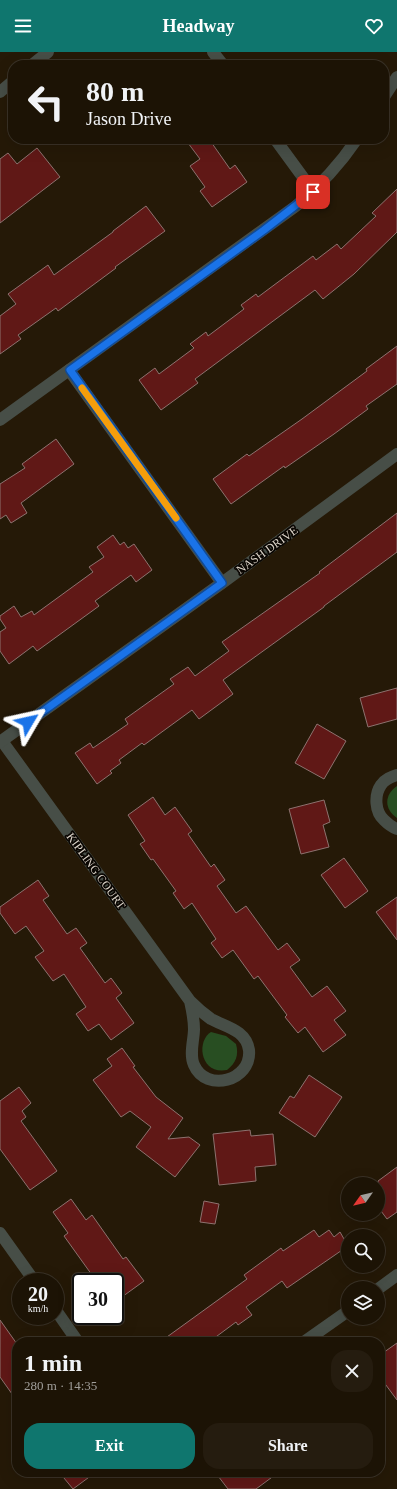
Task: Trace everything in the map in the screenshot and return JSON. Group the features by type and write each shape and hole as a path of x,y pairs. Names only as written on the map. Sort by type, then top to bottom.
{"street":[{"path":"38,60 48,52"},
{"path":"389,89 397,77"},
{"path":"0,92 8,85"},
{"path":"279,144 313,192"},
{"path":"0,420 264,230 313,192 337,166 353,144"},
{"path":"70,370 222,583"},
{"name":"NASH DRIVE","path":"1,742 222,583 397,454"},
{"name":"KIPLING COURT","path":"1,742 190,1002 214,1020 234,1029 241,1034 246,1041 249,1049 249,1057 238,1075 221,1082 213,1080 198,1071 194,1065 192,1055 194,1027 190,1002"},
{"path":"397,775 389,778 381,785 376,802 378,812 383,820 397,829"},
{"path":"0,1233 29,1273"},
{"path":"385,1284 397,1275"},
{"path":"311,1337 341,1316"},
{"path":"64,1323 74,1337"}],"green space":[{"path":"397,786 397,818 390,810 387,802 390,794"},
{"path":"211,1032 226,1036 236,1044 236,1058 233,1065 227,1070 218,1070 211,1067 206,1063 203,1056 203,1042 206,1036"}],"building":[{"path":"189,144 212,144 230,169 235,165 247,182 212,207 200,191 205,187 190,166 200,159"},
{"path":"37,148 60,177 0,223 0,159 8,153 17,164"},
{"path":"397,189 397,232 354,274 323,299 315,290 195,379 198,383 161,410 139,380 155,368 159,374 194,348 190,344 206,332 208,336 244,309 241,305 256,294 258,297 313,256 316,260 337,244 341,249 376,216 372,213"},
{"path":"146,206 165,231 58,311 56,308 18,335 21,339 0,354 0,316 16,304 8,294 48,265 54,275"},
{"path":"397,346 397,384 366,406 368,409 334,434 285,468 284,466 231,504 213,479 247,454 249,456 302,419 367,371 366,369"},
{"path":"56,439 74,464 21,503 27,513 11,523 6,515 0,519 0,484 25,468 22,464"},
{"path":"397,513 397,552 223,680 233,694 199,719 192,710 144,745 142,743 119,760 121,763 110,771 112,773 97,784 75,753 90,743 93,748 128,724 125,719 174,684 170,679 188,667 195,676 229,651 222,642 320,573 319,572"},
{"path":"113,535 120,545 124,542 128,548 134,544 152,570 136,582 131,575 95,601 99,606 37,651 33,646 9,664 0,651 0,632 6,628 0,619 0,616 14,606 21,617 32,611 34,615 93,572 89,567 104,557 97,547"},
{"path":"397,688 397,719 368,727 360,698"},
{"path":"317,724 346,741 324,779 295,763"},
{"path":"153,797 165,815 175,807 192,831 188,834 211,867 214,864 225,880 217,886 236,913 246,906 278,950 287,943 300,960 290,967 312,997 327,986 346,1011 334,1020 346,1035 323,1052 305,1027 298,1033 285,1017 287,1015 258,976 254,979 233,950 222,958 211,943 216,939 192,903 184,909 173,893 176,891 140,844 145,841 128,815"},
{"path":"324,800 330,822 323,825 329,847 301,854 289,809"},
{"path":"344,858 368,891 345,908 321,875"},
{"path":"38,880 49,896 43,900 67,934 76,928 87,943 80,948 105,983 111,978 122,993 116,998 134,1023 111,1040 99,1024 88,1031 76,1014 86,1007 64,974 53,981 35,957 44,951 26,926 15,934 0,913 0,907"},
{"path":"397,897 397,940 376,912"},
{"path":"122,1048 135,1066 133,1067 156,1097 183,1118 168,1139 189,1137 200,1145 175,1177 136,1147 151,1127 130,1111 121,1117 93,1080 112,1066 107,1059"},
{"path":"309,1075 342,1097 315,1137 279,1113 290,1096 294,1098"},
{"path":"19,1087 31,1103 22,1111 26,1117 21,1121 57,1171 30,1190 0,1149 0,1101"},
{"path":"250,1130 251,1136 273,1134 276,1165 255,1167 256,1181 219,1185 213,1134"},
{"path":"397,1167 397,1212 387,1219 385,1216 385,1177 383,1177"},
{"path":"71,1199 86,1220 92,1215 123,1259 126,1257 144,1281 124,1295 124,1273 91,1273 64,1236 68,1233 53,1212"},
{"path":"204,1201 219,1204 215,1224 200,1222"},
{"path":"314,1230 319,1237 329,1230 334,1237 340,1232 341,1234 341,1251 287,1288 282,1281 246,1307 252,1315 238,1325 236,1322 216,1337 167,1337 247,1279 244,1275 281,1248 283,1251"},
{"path":"0,1320 12,1337 12,1394 0,1377"},
{"path":"397,1343 397,1400 385,1384 385,1351"},
{"path":"63,1477 89,1477 73,1489"},
{"path":"219,1477 272,1477 256,1489 228,1489"}],"slow traffic":[{"path":"82,388 176,518"}],"route":[{"path":"28,722 222,583 70,370 264,230 313,192"}]}
